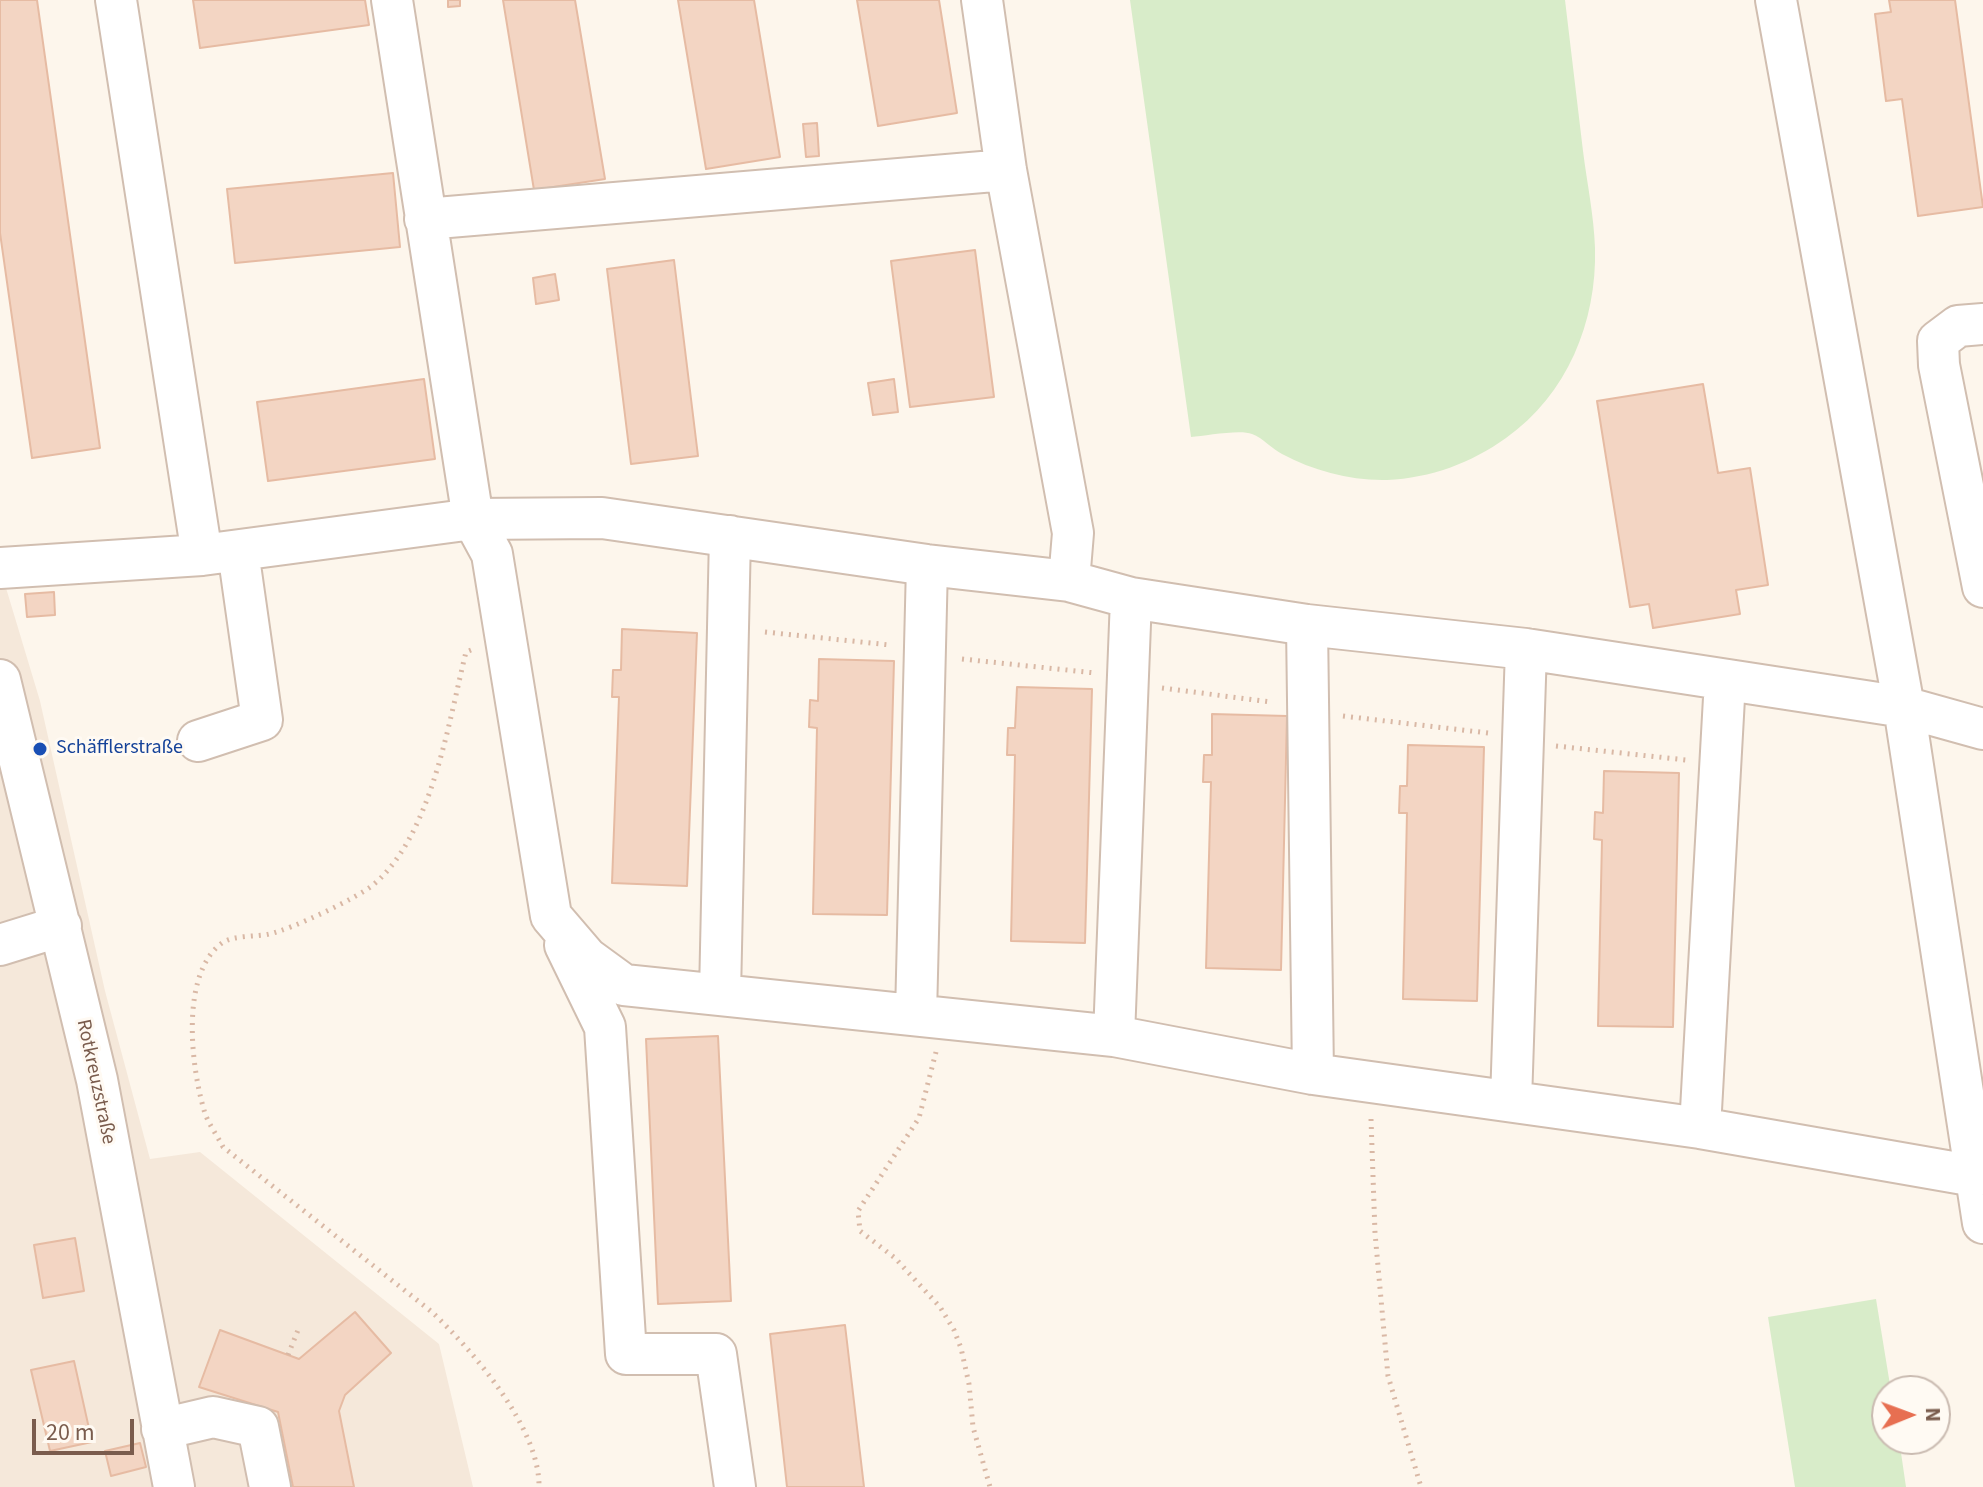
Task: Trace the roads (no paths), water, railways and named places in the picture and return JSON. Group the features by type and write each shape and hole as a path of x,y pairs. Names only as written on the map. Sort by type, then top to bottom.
{"street":[{"path":"116,0 220,553 262,720 198,741"},
{"path":"392,0 473,519 492,554 551,916 605,1027 626,1354 716,1354 735,1487"},
{"path":"982,0 1006,170 1073,533 1069,581"},
{"path":"1776,0 1904,707 1983,1223"},
{"path":"425,219 1006,170"},
{"path":"1983,324 1958,326 1938,341 1939,365 1983,587"},
{"path":"0,568 220,553 473,519 602,518 927,565 1069,581 1131,598 1307,625 1526,649 1904,707 1983,729"},
{"path":"720,994 730,536"},
{"path":"927,565 928,1016"},
{"path":"1114,1036 1131,598"},
{"path":"1307,625 1313,1074"},
{"path":"1511,1101 1526,649"},
{"name":"Rotkreuzstraße","path":"0,680 97,1080 174,1487"},
{"path":"1700,1128 1725,680"},
{"path":"551,916 587,958 624,985 1114,1036 1313,1074 1700,1128 1975,1176"},
{"path":"0,945 61,926"},
{"path":"162,1429 213,1417 258,1427 270,1487"}],"place":[{"name":"Schäfflerstraße","path":"40,749"}]}
